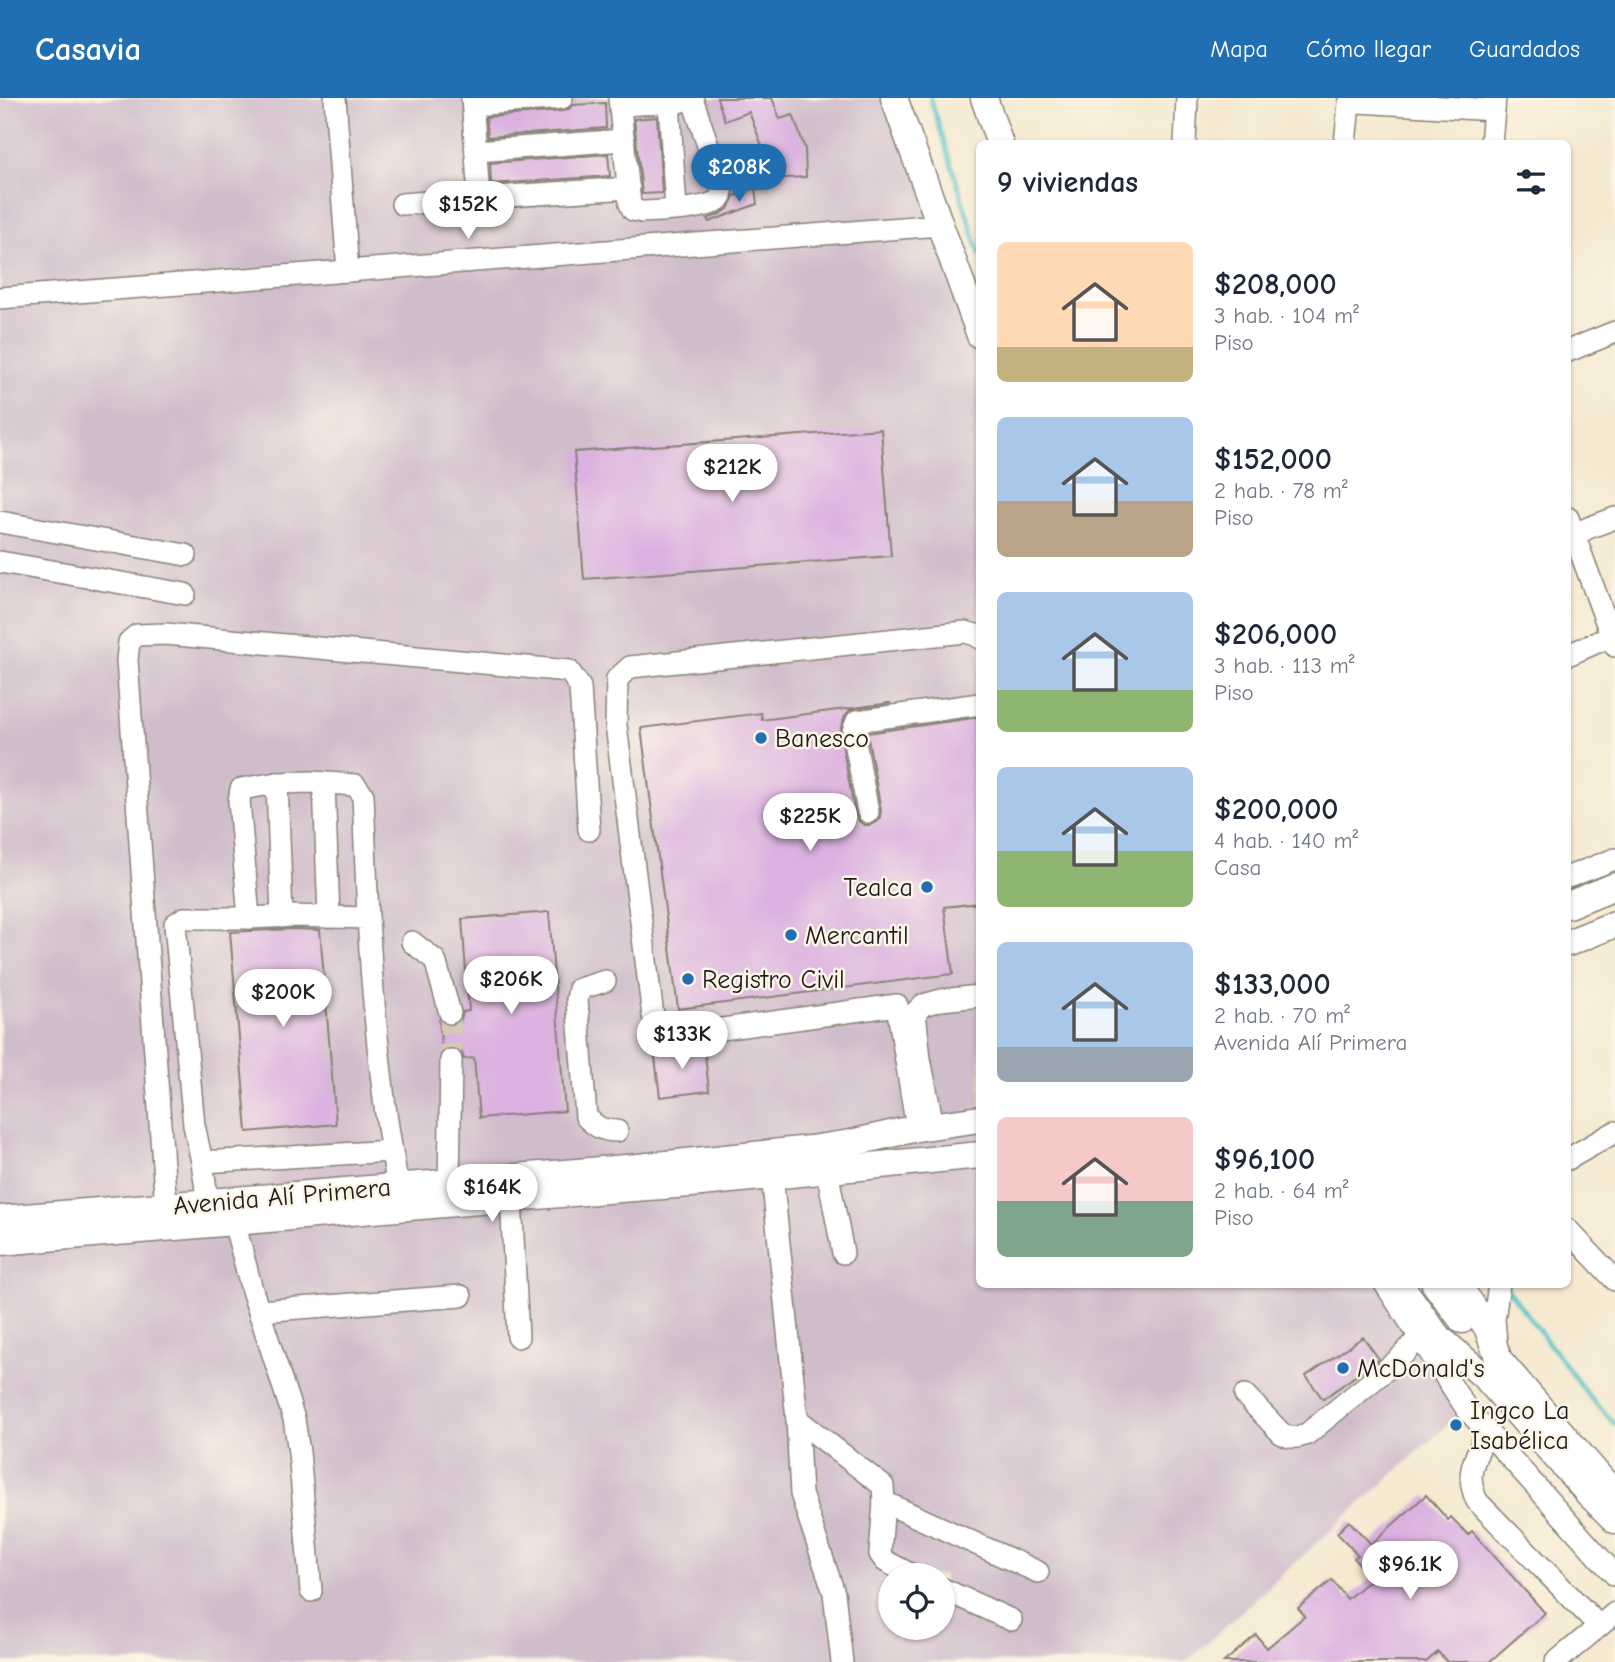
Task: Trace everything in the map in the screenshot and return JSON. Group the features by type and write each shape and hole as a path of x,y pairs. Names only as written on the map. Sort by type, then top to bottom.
{"main road":[{"path":"894,98 976,324"},
{"path":"984,98 999,140"},
{"path":"1571,904 1615,886"},
{"path":"1571,942 1615,924"},
{"name":"Avenida Alí Primera","path":"399,1197 449,1184 810,1149 851,1143 925,1126 976,1120"},
{"path":"834,1169 861,1155 925,1134 931,1130 925,1126"},
{"name":"Avenida Alí Primera","path":"0,1242 224,1208 399,1197 511,1198 691,1184 976,1155"},
{"name":"Avenida Alí Primera","path":"0,1219 167,1217"},
{"path":"1403,1288 1437,1336 1492,1369 1615,1495"},
{"path":"1418,1288 1492,1369 1587,1492 1615,1520"},
{"path":"1437,1288 1450,1320"},
{"path":"1460,1288 1487,1327 1492,1369"}],"street":[{"path":"335,98 348,271"},
{"path":"480,198 472,101 562,98"},
{"path":"1185,140 1187,98"},
{"path":"692,100 722,194 719,199 700,207 642,212 633,210 630,204 620,102 669,103 692,100"},
{"path":"1345,140 1349,104 1358,102 1494,104 1491,140"},
{"path":"669,103 676,209"},
{"path":"476,151 624,140"},
{"path":"402,204 629,188"},
{"path":"0,298 940,225"},
{"path":"1571,350 1615,332"},
{"path":"1571,654 1613,641 1572,527 1588,528 1615,518"},
{"path":"0,522 186,555"},
{"path":"0,562 185,594"},
{"path":"957,999 940,990 923,990 906,995 897,1005 693,1033 666,1028 653,1017 616,725 617,679 630,667 965,632 976,635"},
{"path":"167,1217 127,660 129,642 137,635 166,634 569,671 579,687 589,830"},
{"path":"868,812 853,731 857,721 976,705"},
{"path":"277,783 282,917"},
{"path":"249,918 239,802 241,789 277,783 355,785 363,795 373,1001 383,1094 399,1197"},
{"path":"324,783 330,917"},
{"path":"1571,876 1615,859"},
{"path":"311,1591 294,1419 224,1208 202,1162 194,1125 175,923 184,918 368,918"},
{"path":"412,942 435,960 450,1013"},
{"path":"604,981 579,989 577,1000 586,1117 605,1131 617,1131"},
{"path":"925,1126 915,1013 923,1004 976,997"},
{"path":"897,1005 925,1126"},
{"path":"449,1184 451,1060"},
{"path":"1571,1157 1615,1132"},
{"path":"202,1162 392,1151"},
{"path":"834,1169 843,1253"},
{"path":"772,1175 797,1419 801,1494 834,1593 842,1662"},
{"path":"511,1198 518,1337"},
{"path":"1571,1233 1615,1280"},
{"path":"1388,1288 1465,1408 1615,1574"},
{"path":"1492,1369 1498,1293"},
{"path":"259,1311 461,1296"},
{"path":"1245,1395 1281,1433 1296,1438 1307,1434 1398,1360 1419,1338"},
{"path":"797,1419 883,1486 880,1554 889,1563"},
{"path":"1487,1432 1471,1468 1470,1478 1476,1501 1609,1621 1556,1662"},
{"path":"884,1502 1038,1572"},
{"path":"955,1594 1011,1620"}],"shaded area":[{"path":"0,98 894,98 976,324 976,1288 1385,1288 1466,1408 1186,1662 0,1662"}],"building":[{"path":"717,98 772,98 780,119 793,115 805,149 806,177 744,180 742,162 767,159 749,112 725,121"},
{"path":"605,103 606,128 488,137 486,117 563,111 573,105"},
{"path":"657,117 662,193 642,194 634,119"},
{"path":"608,154 610,176 491,184 490,163"},
{"path":"755,188 757,204 709,222 707,219 728,209 734,196"},
{"path":"881,429 891,556 584,579 574,452"},
{"path":"891,703 850,710 841,727 855,814 864,825 870,825 880,817 881,810 867,733 976,718 976,903 944,907 953,974 678,1009 641,728 761,713 762,720"},
{"path":"549,912 565,1111 479,1118 474,1058 464,1059 458,1049 452,1047 442,1051 439,1020 446,1025 454,1025 460,1022 463,1012 469,1011 462,919"},
{"path":"320,930 336,1124 247,1132 230,932"},
{"path":"704,1045 709,1091 660,1097 654,1050"},
{"name":"McDonald's","path":"1363,1337 1379,1359 1323,1399 1306,1376"},
{"path":"1426,1495 1448,1520 1451,1517 1468,1535 1472,1531 1545,1613 1489,1662 1447,1662 1438,1652 1426,1662 1224,1662 1256,1635 1267,1648 1305,1616 1298,1608 1332,1580 1347,1599 1372,1578 1354,1558 1358,1555 1337,1533 1349,1521 1371,1544"}],"waterway":[{"path":"930,98 976,242"},
{"path":"1507,1288 1591,1399 1615,1424"}],"tunnel":[{"path":"450,1013 451,1060"}],"place":[{"name":"Banesco","path":"761,738"},
{"name":"Tealca","path":"927,887"},
{"name":"Mercantil","path":"791,935"},
{"name":"Registro Civil","path":"688,979"},
{"name":"McDonald's","path":"1343,1368"},
{"name":"Ingco La Isabélica","path":"1456,1425"}]}
